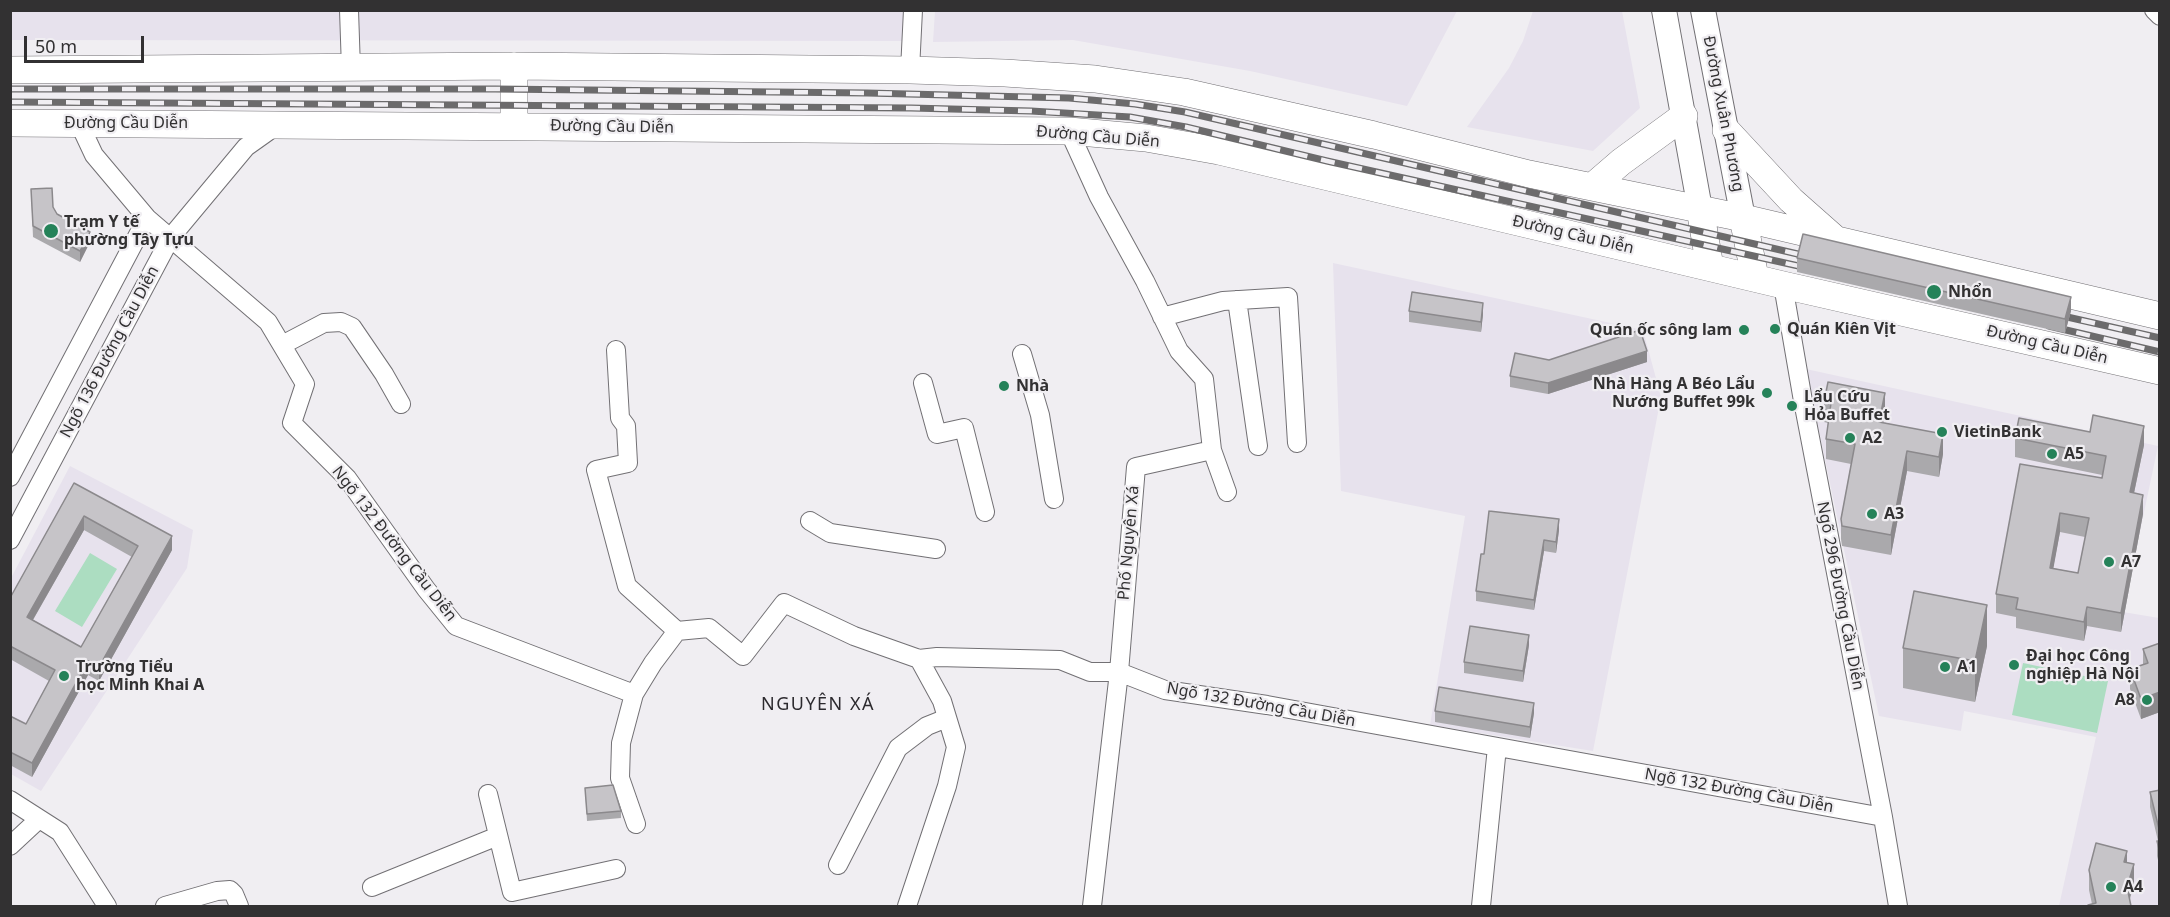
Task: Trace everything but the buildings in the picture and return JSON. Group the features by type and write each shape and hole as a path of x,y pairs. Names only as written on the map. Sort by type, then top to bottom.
{"highway":[{"path":"514,66 514,126"},
{"path":"10,70 514,66 910,70 1095,79 1184,92 1374,135 1529,174 1743,218 2160,316"},
{"path":"1592,187 1621,162 1684,117"},
{"name":"Đường Cầu Diễn","path":"10,123 1069,131 1146,138 1219,151 1783,285 2160,371"},
{"path":"1726,130 1791,200 1838,240"},
{"path":"1700,209 1710,267"},
{"path":"1743,218 1755,277"}],"main road":[{"path":"1664,10 1700,209"},
{"name":"Đường Xuân Phương","path":"1703,10 1743,218"}],"street":[{"path":"349,10 351,69"},
{"path":"910,70 914,10"},
{"path":"2154,10 2160,16"},
{"path":"80,123 94,155 147,218 268,322 282,345 324,323 341,322 352,327 401,404"},
{"name":"Ngõ 136 Đường Cầu Diễn","path":"10,540 171,237 246,147 277,125"},
{"path":"1069,131 1099,197 1145,281 1179,351 1204,379 1212,450 1227,492"},
{"path":"10,477 147,218"},
{"name":"Ngõ 296 Đường Cầu Diễn","path":"1783,285 1898,906"},
{"path":"1162,317 1223,301 1288,297 1297,443"},
{"path":"1237,300 1258,446"},
{"name":"Ngõ 132 Đường Cầu Diễn","path":"282,345 305,384 292,423 347,478 426,589 456,626 634,694"},
{"path":"616,350 620,418 626,426 628,463 596,470 627,586 677,631 634,694 621,743 620,778 636,824"},
{"path":"1022,354 1040,415 1054,499"},
{"path":"923,383 937,434 964,428 985,513"},
{"name":"Phố Nguyên Xá","path":"1092,906 1119,672 1136,467 1212,450"},
{"path":"810,521 830,532 936,549"},
{"name":"Ngõ 132 Đường Cầu Diễn","path":"677,631 709,628 743,656 784,603 854,636 919,659 937,657 1060,660 1090,672 1119,672 1165,690 1267,705 1883,817"},
{"path":"907,906 947,786 956,747 942,701 919,659"},
{"path":"838,865 898,748 927,726 947,718"},
{"path":"1481,906 1497,747"},
{"path":"488,794 498,836 522,896 616,869"},
{"path":"10,800 60,832 107,906"},
{"path":"10,846 39,819"},
{"path":"372,887 498,836"},
{"path":"165,906 217,891 230,890 239,906"}],"shaded area":[{"path":"11,10 908,11 907,41 11,40"},
{"path":"935,11 1457,11 1407,106 1250,71 1073,40 933,42"},
{"path":"1533,11 1622,11 1640,108 1593,151 1467,127 1509,68 1523,41"},
{"path":"1333,263 1643,330 1661,397 1593,751 1430,725 1465,516 1341,491"},
{"name":"Đại học Công nghiệp Hà Nội","path":"1806,369 2158,446 2123,612 2159,618 2159,906 2059,906 2096,737 1964,711 1961,731 1879,716"},
{"name":"Trường Tiểu học Minh Khai A","path":"70,466 193,530 187,568 41,791 11,774 11,578"}],"green space":[{"path":"90,553 117,569 82,627 55,611"},
{"path":"2023,663 2108,681 2097,733 2012,715"}],"railway":[{"path":"10,89 495,89 867,93 1069,98 1135,104 1185,112 1815,258"},
{"path":"10,102 911,108 1031,111 1130,117 1186,127 1327,161 1812,269"},
{"path":"2054,314 2160,338"},
{"path":"2049,326 2160,352"}],"place":[{"name":"Trạm Y tế phường Tây Tựu","path":"51,231"},
{"name":"Nhổn","path":"1934,292"},
{"name":"Quán Kiên Vịt","path":"1775,329"},
{"name":"Quán ốc sông lam","path":"1744,330"},
{"name":"Nhà","path":"1004,386"},
{"name":"Nhà Hàng A Béo Lẩu Nướng Buffet 99k","path":"1767,393"},
{"name":"Lẩu Cứu Hỏa Buffet","path":"1792,406"},
{"name":"VietinBank","path":"1942,432"},
{"name":"A2","path":"1850,438"},
{"name":"A5","path":"2052,454"},
{"name":"A3","path":"1872,514"},
{"name":"A7","path":"2109,562"},
{"name":"Đại học Công nghiệp Hà Nội","path":"2014,665"},
{"name":"A1","path":"1945,667"},
{"name":"Trường Tiểu học Minh Khai A","path":"64,676"},
{"name":"A8","path":"2147,700"},
{"name":"A4","path":"2111,887"}],"district":[{"name":"NGUYÊN XÁ","path":"818,705"}]}
